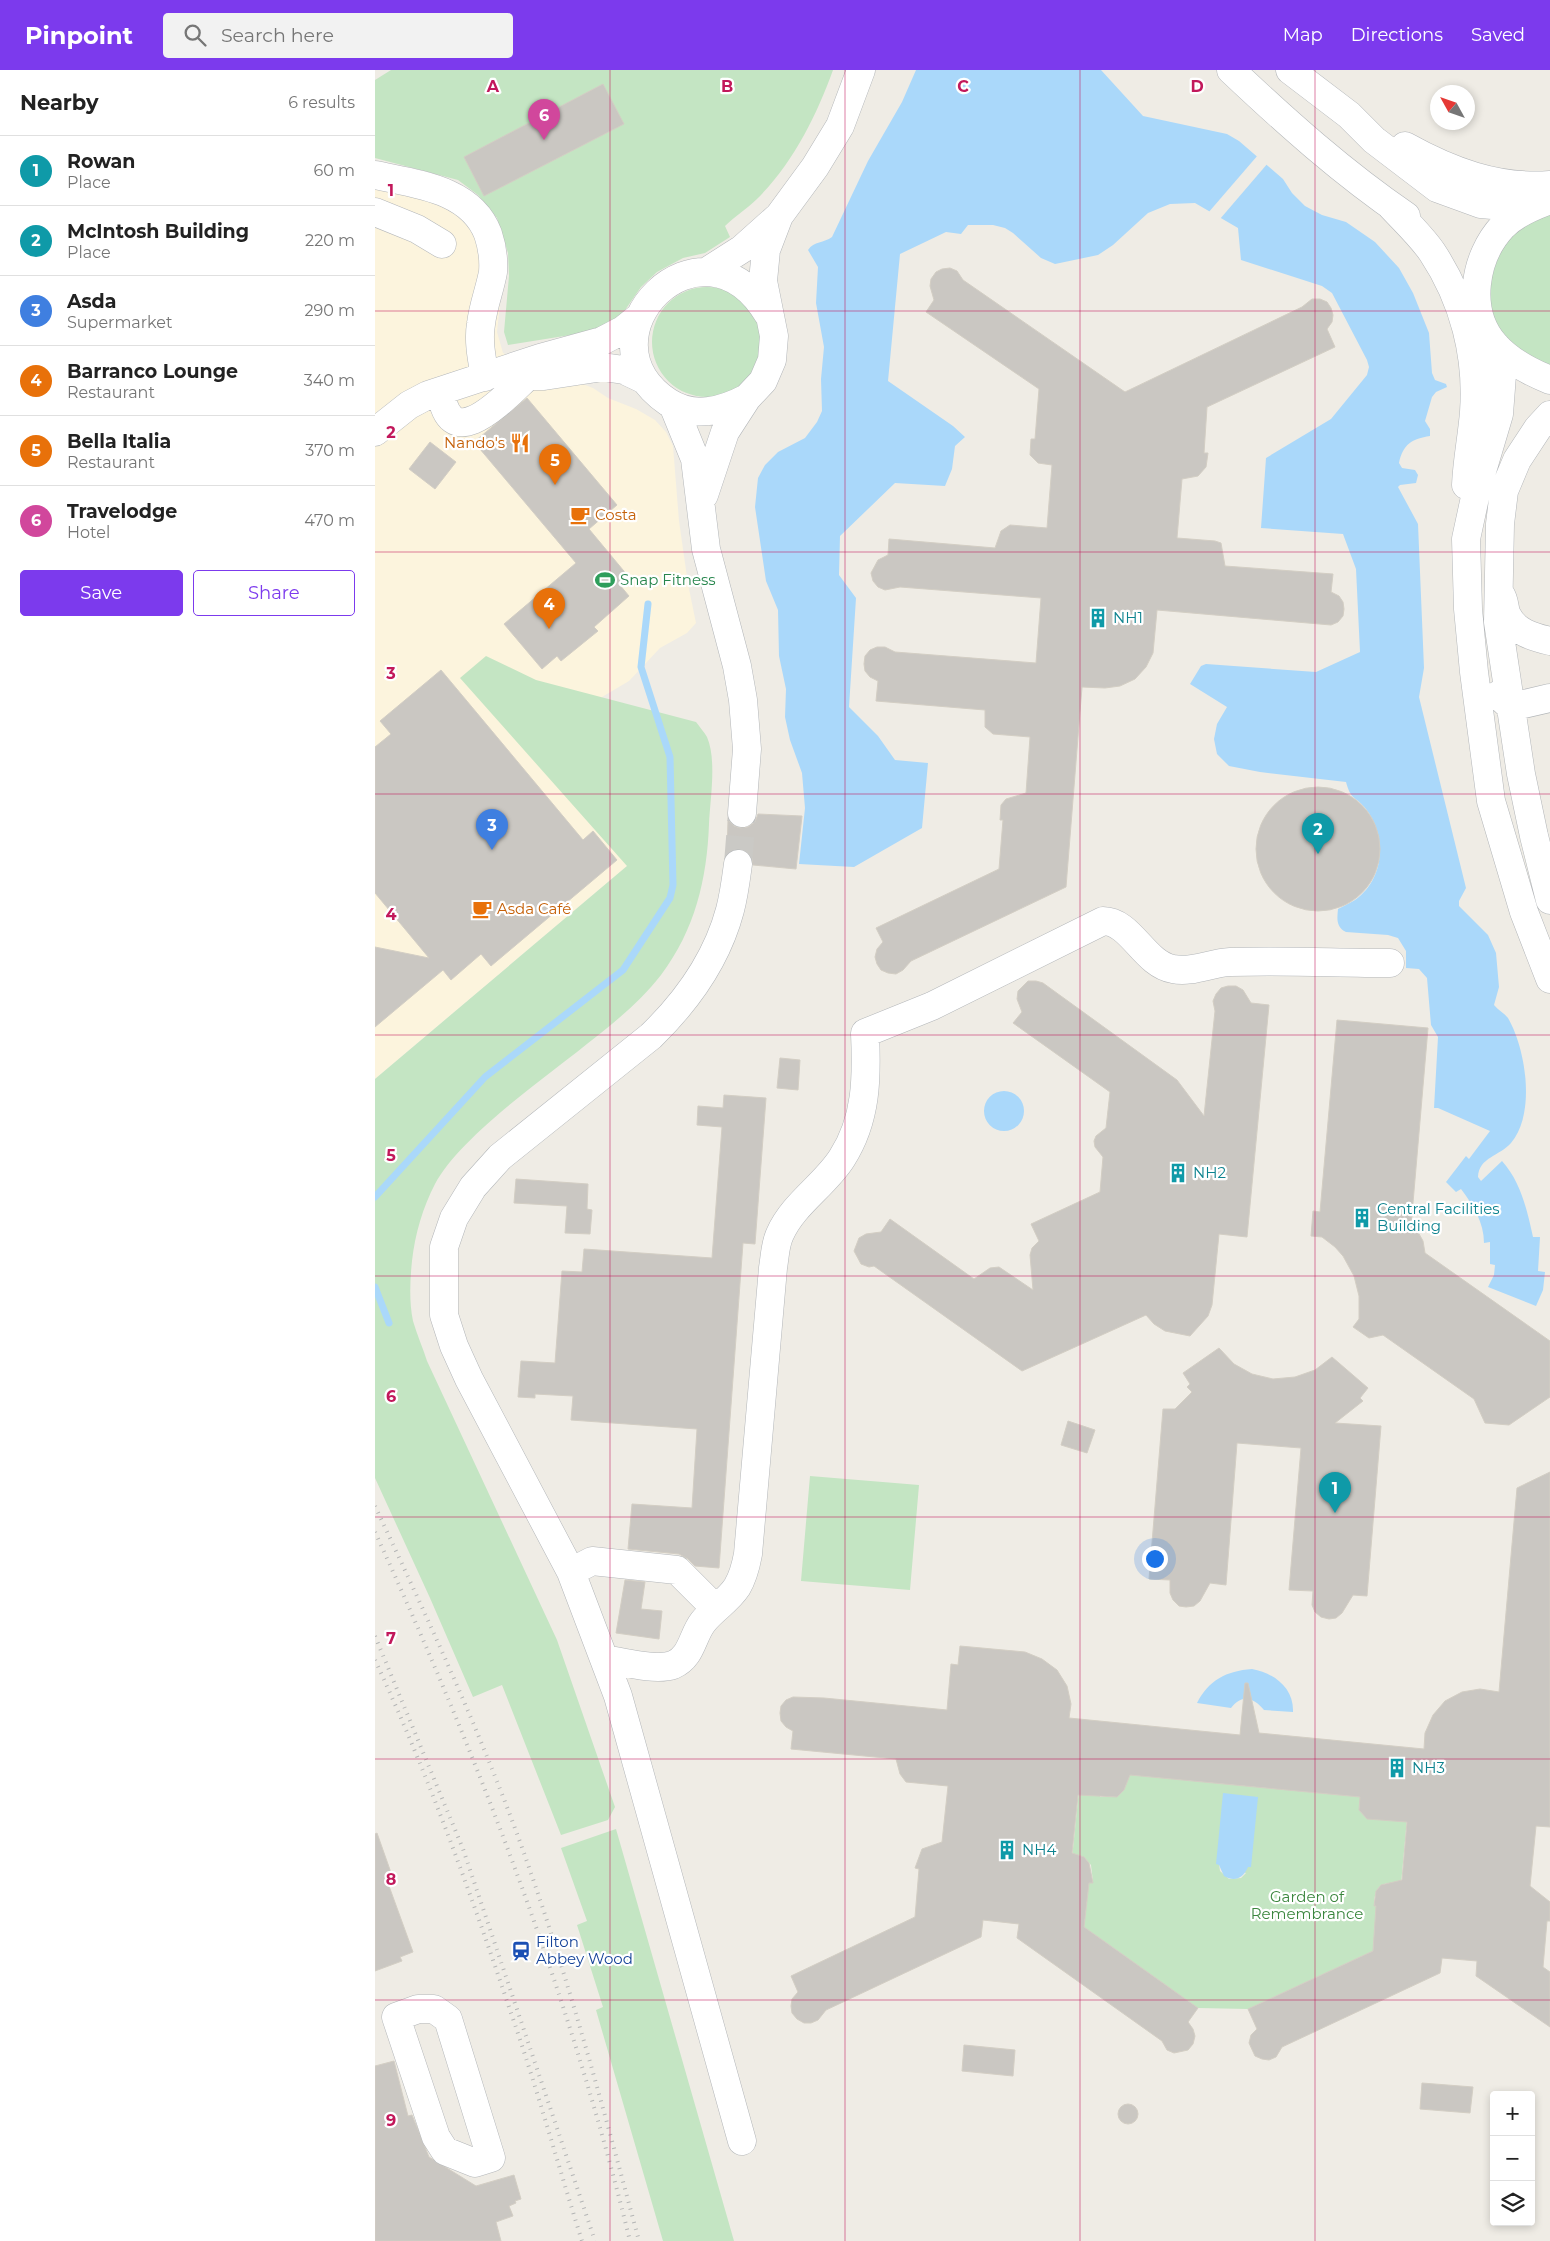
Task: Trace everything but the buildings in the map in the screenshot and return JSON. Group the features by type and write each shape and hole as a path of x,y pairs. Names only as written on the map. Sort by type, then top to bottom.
{"street":[{"path":"706,272 742,249 779,216 815,167 840,126 861,70"},
{"path":"1231,70 1280,117 1354,178 1391,206 1432,233 1458,264 1476,297"},
{"path":"1290,70 1349,115 1374,140 1437,188 1481,204 1539,204"},
{"path":"1349,115 1437,164 1491,182 1537,186 1550,184"},
{"path":"375,175 443,192 463,202 483,223 490,240 493,260 492,278 480,330 485,377"},
{"path":"1539,204 1505,225 1490,243 1479,266 1476,297 1480,317 1487,334 1496,346 1525,370 1550,380"},
{"path":"1391,206 1431,250 1449,280 1463,318 1474,360 1474,412 1466,482 1468,609 1474,672 1491,801 1524,912 1550,979"},
{"path":"375,212 417,229 441,244"},
{"path":"701,502 725,432 747,398 763,381 772,360 774,336 763,282 766,250 779,216"},
{"path":"747,398 730,407 711,412 692,411 673,405 658,395 645,380 639,366 635,350 638,318 649,299 665,284 685,275 706,272 726,275 744,284 758,297 769,314"},
{"path":"375,432 409,405 441,391 540,358 602,341 623,330 638,318"},
{"path":"1466,539 1477,488 1499,414 1502,375 1496,346"},
{"path":"485,377 544,376 603,367 624,370 645,380"},
{"path":"441,391 443,405 447,414 455,421 470,422 507,396 528,376"},
{"path":"673,405 695,459 706,549 737,666 743,700 747,749 742,813"},
{"path":"1550,415 1538,428 1517,460 1504,491 1500,524 1498,590 1498,622 1523,783 1550,900"},
{"path":"1498,590 1504,599 1506,614 1513,623 1529,636 1550,641"},
{"path":"1474,672 1511,707"},
{"path":"1511,707 1550,698"},
{"path":"738,864 731,909 715,952 673,1014 651,1036 500,1158 473,1187 454,1218 444,1247 444,1315 454,1346 469,1379 571,1572 605,1659 618,1696 742,2141"},
{"path":"605,1659 645,1666 673,1665 687,1654 700,1626 715,1608 727,1600 739,1584 748,1554 773,1268 777,1243 785,1225 842,1158 857,1128 867,1082 865,1033 932,1006 1103,921 1117,924 1157,963 1176,970 1189,970 1227,962 1390,963"},
{"path":"571,1572 592,1561 677,1570 715,1608"},
{"path":"418,2009 434,2009 448,2019 491,2158 475,2163 445,2151 436,2136 385,2020 418,2009"}],"shaded area":[{"path":"375,161 456,186 503,276 497,332 503,353 593,388 608,398 636,409 655,420 666,432 673,446 679,521 696,623 687,633 660,648 629,681 602,697 627,866 375,1079"}],"green space":[{"path":"391,70 833,70 811,122 782,170 757,199 725,226 730,237 705,253 683,258 657,272 641,287 623,313 608,329 508,345 504,332 509,276 508,253 497,218 478,195 458,180 375,158 375,80"},
{"path":"1550,214 1550,366 1527,359 1505,340 1490,316 1486,285 1493,256 1523,223"},
{"path":"707,287 728,291 746,303 758,321 762,342 758,363 746,381 728,393 707,397 686,393 668,381 656,363 652,342 656,321 668,303 686,291"},
{"path":"486,656 536,680 696,722 707,737 712,757 708,844 702,884 691,922 673,958 652,986 622,1016 500,1113 446,1167 435,1184 427,1202 420,1221 413,1251 410,1299 413,1321 427,1361 557,1640 615,1807 608,1820 561,1835 502,1685 473,1697 375,1478 375,1079 627,866 460,678"},
{"path":"810,1476 919,1485 910,1590 801,1581"},
{"name":"Garden of Remembrance","path":"1113,1773 1371,1798 1359,1805 1359,1810 1367,1819 1407,1818 1400,1895 1388,1883 1380,1886 1376,1891 1374,1906 1381,1907 1376,1916 1373,1951 1248,2009 1198,2008 1084,1927 1089,1883 1093,1882 1091,1865 1084,1857 1071,1868 1079,1790 1100,1792 1100,1797 1117,1797 1126,1785","holes":["1219,1864 1246,1873 1241,1878 1229,1879 1220,1871"]},
{"path":"616,1829 734,2241 663,2241 596,2010 603,2007 577,1925 587,1921 561,1848"}],"water":[{"path":"916,70 1101,70 1143,116 1227,134 1239,141 1283,179 1292,193 1305,206 1322,215 1346,222 1375,242 1399,268 1413,293 1429,333 1432,373 1435,380 1446,384 1447,387 1436,392 1432,397 1425,421 1430,429 1430,436 1409,444 1403,451 1399,463 1402,468 1415,470 1418,475 1416,483 1400,485 1398,487 1418,524 1424,668 1419,697 1466,888 1459,901 1459,906 1488,935 1496,953 1499,987 1494,1005 1508,1018 1520,1047 1526,1081 1524,1116 1519,1131 1511,1143 1482,1165 1478,1177 1481,1181 1502,1161 1519,1187 1533,1237 1540,1237 1538,1271 1545,1272 1543,1290 1536,1306 1488,1287 1494,1275 1495,1265 1490,1264 1490,1242 1484,1243 1482,1228 1470,1201 1461,1189 1456,1192 1446,1182 1466,1156 1469,1159 1490,1131 1438,1108 1434,1108 1438,1037 1431,1025 1427,978 1419,969 1406,968 1406,951 1398,938 1388,935 1346,932 1340,928 1337,919 1338,909 1355,900 1365,891 1377,869 1380,857 1380,844 1373,820 1366,809 1352,795 1346,782 1260,772 1229,766 1217,754 1214,739 1217,724 1227,707 1190,684 1201,666 1206,664 1316,672 1360,652 1356,569 1343,534 1261,528 1266,458 1331,419 1367,375 1369,367 1367,360 1332,293 1322,286 1241,260 1238,228 1195,203 1170,204 1148,213 1113,245 1098,255 1055,264 1041,258 1013,233 1005,228 993,225 968,225 961,234 946,232 900,254 888,381 953,426 965,437 955,446 952,469 945,486 895,483 840,536 839,575 856,598 849,707 878,736 895,760 928,763 922,828 854,867 799,864 805,808 802,773 790,740 785,717 786,689 779,656 778,610 766,581 755,507 758,478 765,465 778,452 805,438 817,422 822,411 821,379 824,347 816,303 818,267 808,250 813,245 832,237 868,161 902,102"},
{"path":"1008,1091 1015,1094 1021,1100 1024,1111 1023,1119 1015,1128 1008,1131 1000,1131 993,1128 985,1119 984,1107 987,1100 996,1092"},
{"path":"1252,1669 1268,1674 1281,1683 1290,1696 1293,1712 1264,1710 1256,1702 1247,1699 1239,1701 1231,1708 1197,1703 1207,1688 1219,1678 1234,1672"},
{"path":"1223,1793 1258,1797 1251,1867 1248,1867 1241,1877 1235,1879 1224,1876 1219,1865 1216,1864"}],"pier":[{"path":"1258,155 1268,163 1220,219 1208,213"}],"waterway":[{"path":"375,1197 485,1077 623,970 670,898 673,885 670,757 641,667 648,604"},
{"path":"375,1287 389,1323"}],"tunnel":[{"path":"738,864 742,813"}],"railway":[{"path":"375,1506 467,1708 534,1881 567,1983 639,2241"},
{"path":"375,1532 451,1705 519,1880 551,1969 580,2059 630,2241"},
{"path":"375,1636 463,1849 595,2241"},
{"path":"375,1660 431,1790 480,1924 530,2070 582,2241"}],"place":[{"name":"Travelodge","path":"544,140"},
{"name":"Nando's","path":"520,443"},
{"name":"Bella Italia","path":"555,485"},
{"name":"Costa","path":"580,515"},
{"name":"Snap Fitness","path":"605,580"},
{"name":"NH1","path":"1098,618"},
{"name":"Barranco Lounge","path":"549,629"},
{"name":"Asda","path":"492,850"},
{"name":"McIntosh Building","path":"1318,854"},
{"name":"Asda Café","path":"482,909"},
{"name":"NH2","path":"1178,1173"},
{"name":"Central Facilities Building","path":"1362,1218"},
{"name":"Rowan","path":"1335,1513"},
{"name":"NH3","path":"1397,1768"},
{"name":"NH4","path":"1007,1850"},
{"name":"Filton Abbey Wood","path":"521,1951"}]}
